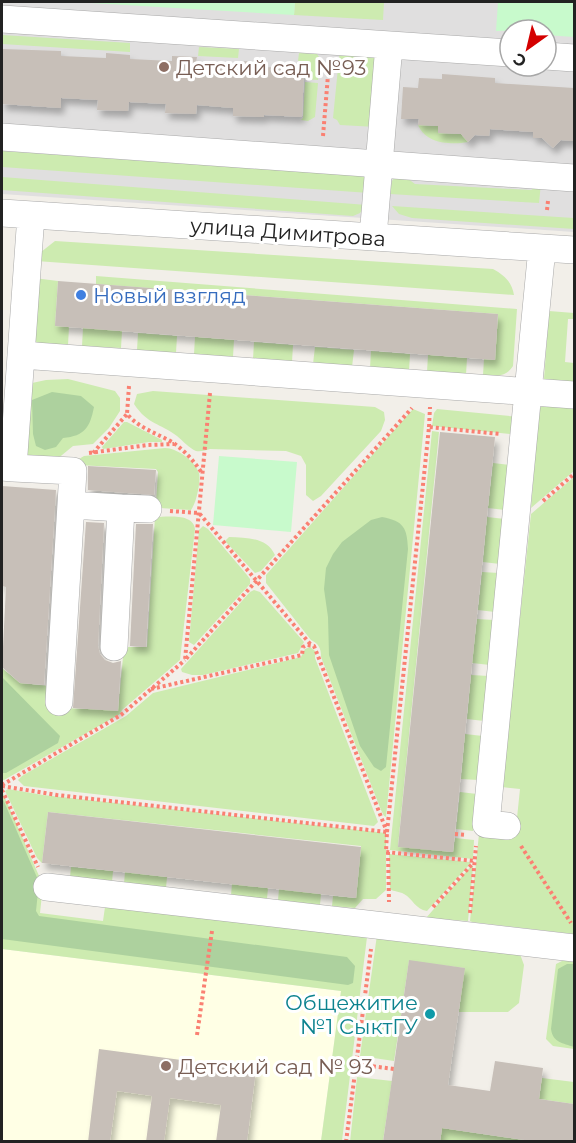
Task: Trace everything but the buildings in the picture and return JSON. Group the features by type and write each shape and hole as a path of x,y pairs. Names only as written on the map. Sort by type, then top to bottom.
{"street":[{"path":"2,19 498,52"},
{"path":"373,237 389,45"},
{"path":"558,57 574,58"},
{"path":"2,137 574,178"},
{"name":"улица Димитрова","path":"2,213 574,250"},
{"path":"31,215 21,355 8,468 73,471 59,702"},
{"path":"507,826 486,824 542,248"},
{"path":"21,355 574,395"},
{"path":"71,505 148,509"},
{"path":"114,647 121,508"},
{"path":"47,887 574,948"}],"path":[{"path":"321,160 331,41"},
{"path":"93,453 127,414 130,363"},
{"path":"185,660 213,369"},
{"path":"2,787 121,715 185,660 432,385"},
{"path":"127,414 135,423 174,444 190,457 202,474"},
{"path":"346,1142 355,1064 381,925 388,852 386,852 387,832 429,427 524,437"},
{"path":"58,470 76,454 174,444"},
{"path":"516,523 574,474"},
{"path":"199,513 311,645 318,650 318,656 387,832"},
{"path":"151,689 302,655 303,647 311,645"},
{"path":"2,787 387,832"},
{"path":"2,787 47,887"},
{"path":"507,826 574,928"},
{"path":"388,852 475,861"},
{"path":"430,910 475,861"},
{"path":"469,923 475,861"},
{"path":"196,1035 216,906"},
{"path":"355,1064 394,1069"}],"shaded area":[{"path":"2,2 574,2 574,232 2,194"},
{"name":"Детский сад № 93","path":"2,949 341,991 321,1141 2,1142"}],"green space":[{"path":"74,2 295,2 294,15"},
{"path":"295,2 384,2 383,20 294,15"},
{"path":"498,2 574,2 574,37 558,36 558,18 498,18 498,31 496,31"},
{"path":"2,35 130,43 130,52 2,44"},
{"path":"199,47 239,49 238,58 198,56"},
{"path":"340,48 382,51 376,127 340,125 333,118"},
{"path":"299,53 317,54 319,57 318,80 305,79 306,62 298,61"},
{"path":"305,82 318,83 315,117 308,121 301,120"},
{"path":"418,125 438,126 438,133 461,134 468,142 447,143 433,140"},
{"path":"2,151 332,174 371,166 369,193 2,167"},
{"path":"403,175 415,184 531,190 541,183 539,203 390,194 392,181 395,177"},
{"path":"2,177 367,205 360,213 353,216 2,190"},
{"path":"392,206 574,218 574,229 412,218 399,214"},
{"path":"55,241 493,269 507,279 514,295 36,261 41,252"},
{"path":"96,276 517,309 513,366 503,374 483,375 484,359 495,360 498,314 96,284"},
{"path":"34,278 58,281 55,326 69,327 68,345 37,343 34,339"},
{"path":"549,311 574,313 574,319 568,319 565,362 574,363 574,382 544,379"},
{"path":"83,328 122,331 121,348 82,346"},
{"path":"138,333 177,336 176,353 137,350"},
{"path":"195,337 234,340 233,357 194,354"},
{"path":"254,342 293,345 292,362 253,359"},
{"path":"315,347 354,350 352,367 313,364"},
{"path":"371,351 410,354 409,371 370,368"},
{"path":"428,355 467,358 466,375 427,372"},
{"path":"68,379 115,391 120,398 120,411 109,428 93,444 73,446 56,460 20,454 32,383"},
{"path":"153,391 375,407 384,412 385,420 381,431 321,496 313,501 306,495 306,465 301,456 286,451 210,449 196,451 139,411 134,404 137,394"},
{"path":"52,392 81,396 94,407 91,420 81,433 63,438 56,447 45,450 36,446 33,434 32,400"},
{"path":"542,405 574,405 574,471 531,508 539,410"},
{"path":"413,409 425,414 386,817 381,810 321,657 321,651 266,583 266,575"},
{"path":"437,409 519,417 521,435 432,426"},
{"path":"124,422 162,442 103,449 102,447"},
{"path":"432,431 439,432 398,846 453,852 455,838 474,840 473,859 390,850"},
{"path":"165,448 175,450 185,456 197,468 198,493 191,510 160,508 156,503 158,472 156,469 77,465 79,459 84,456"},
{"path":"219,456 297,462 291,532 213,525"},
{"path":"493,463 510,465 505,510 488,508"},
{"path":"574,477 574,934 470,921 479,834 515,837 520,789 502,787 531,514"},
{"path":"155,517 185,518 190,520 195,529 180,660 120,714 2,780 2,668 20,683 49,686 60,708 118,710 124,647 147,647"},
{"path":"382,517 400,523 407,536 408,549 386,767 381,771 374,767 360,746 329,655 328,617 324,589 326,568 342,542 371,520"},
{"path":"487,517 505,519 500,564 483,562"},
{"path":"203,526 247,575 250,584 194,645 189,642 199,530"},
{"path":"229,537 249,538 262,542 275,555 261,571 255,573 225,541"},
{"path":"482,572 499,573 495,612 478,610"},
{"path":"254,590 260,592 304,642 298,653 203,675 182,672 181,669"},
{"path":"477,619 494,620 490,665 472,663"},
{"path":"310,647 315,651 315,658 378,822 374,826 24,786 18,780 126,716 153,693 301,657 305,649"},
{"path":"471,675 489,676 484,721 467,719"},
{"path":"2,677 60,736 58,743 6,773 2,773"},
{"path":"465,734 483,736 478,780 461,779"},
{"path":"8,789 43,795 386,833 386,890 376,899 363,899 355,908 332,906 333,896 356,898 361,846 48,812 42,863 37,858 5,791"},
{"path":"2,791 43,885 40,913 103,921 106,900 367,937 342,1141 321,1141 341,991 2,949"},
{"path":"460,792 477,794 473,831 456,829"},
{"path":"2,797 39,882 36,911 39,916 347,957 355,966 353,983 348,985 2,939"},
{"path":"389,854 471,863 427,911 404,894 390,889"},
{"path":"472,865 468,921 426,918"},
{"path":"71,867 113,871 112,882 70,877"},
{"path":"125,872 167,877 166,888 124,883"},
{"path":"232,884 268,888 267,899 231,895"},
{"path":"279,889 321,894 320,905 278,900"},
{"path":"377,935 520,954 524,965 519,1003 508,1012 459,1012 464,968 409,961 394,1061 360,1056"},
{"path":"566,959 574,961 574,1049 553,1046 546,1039 556,964"},
{"path":"567,964 574,964 574,1047 556,1040 551,1029 558,969"},
{"path":"357,1077 392,1081 383,1141 350,1142"},
{"path":"542,1078 574,1082 574,1104 539,1099"},
{"path":"442,1128 537,1142 440,1142"}],"place":[{"name":"Детский сад №93","path":"164,67"},
{"name":"Новый взгляд","path":"81,295"},
{"name":"Общежитие №1 СыктГУ","path":"430,1014"},
{"name":"Детский сад № 93","path":"166,1066"}]}
